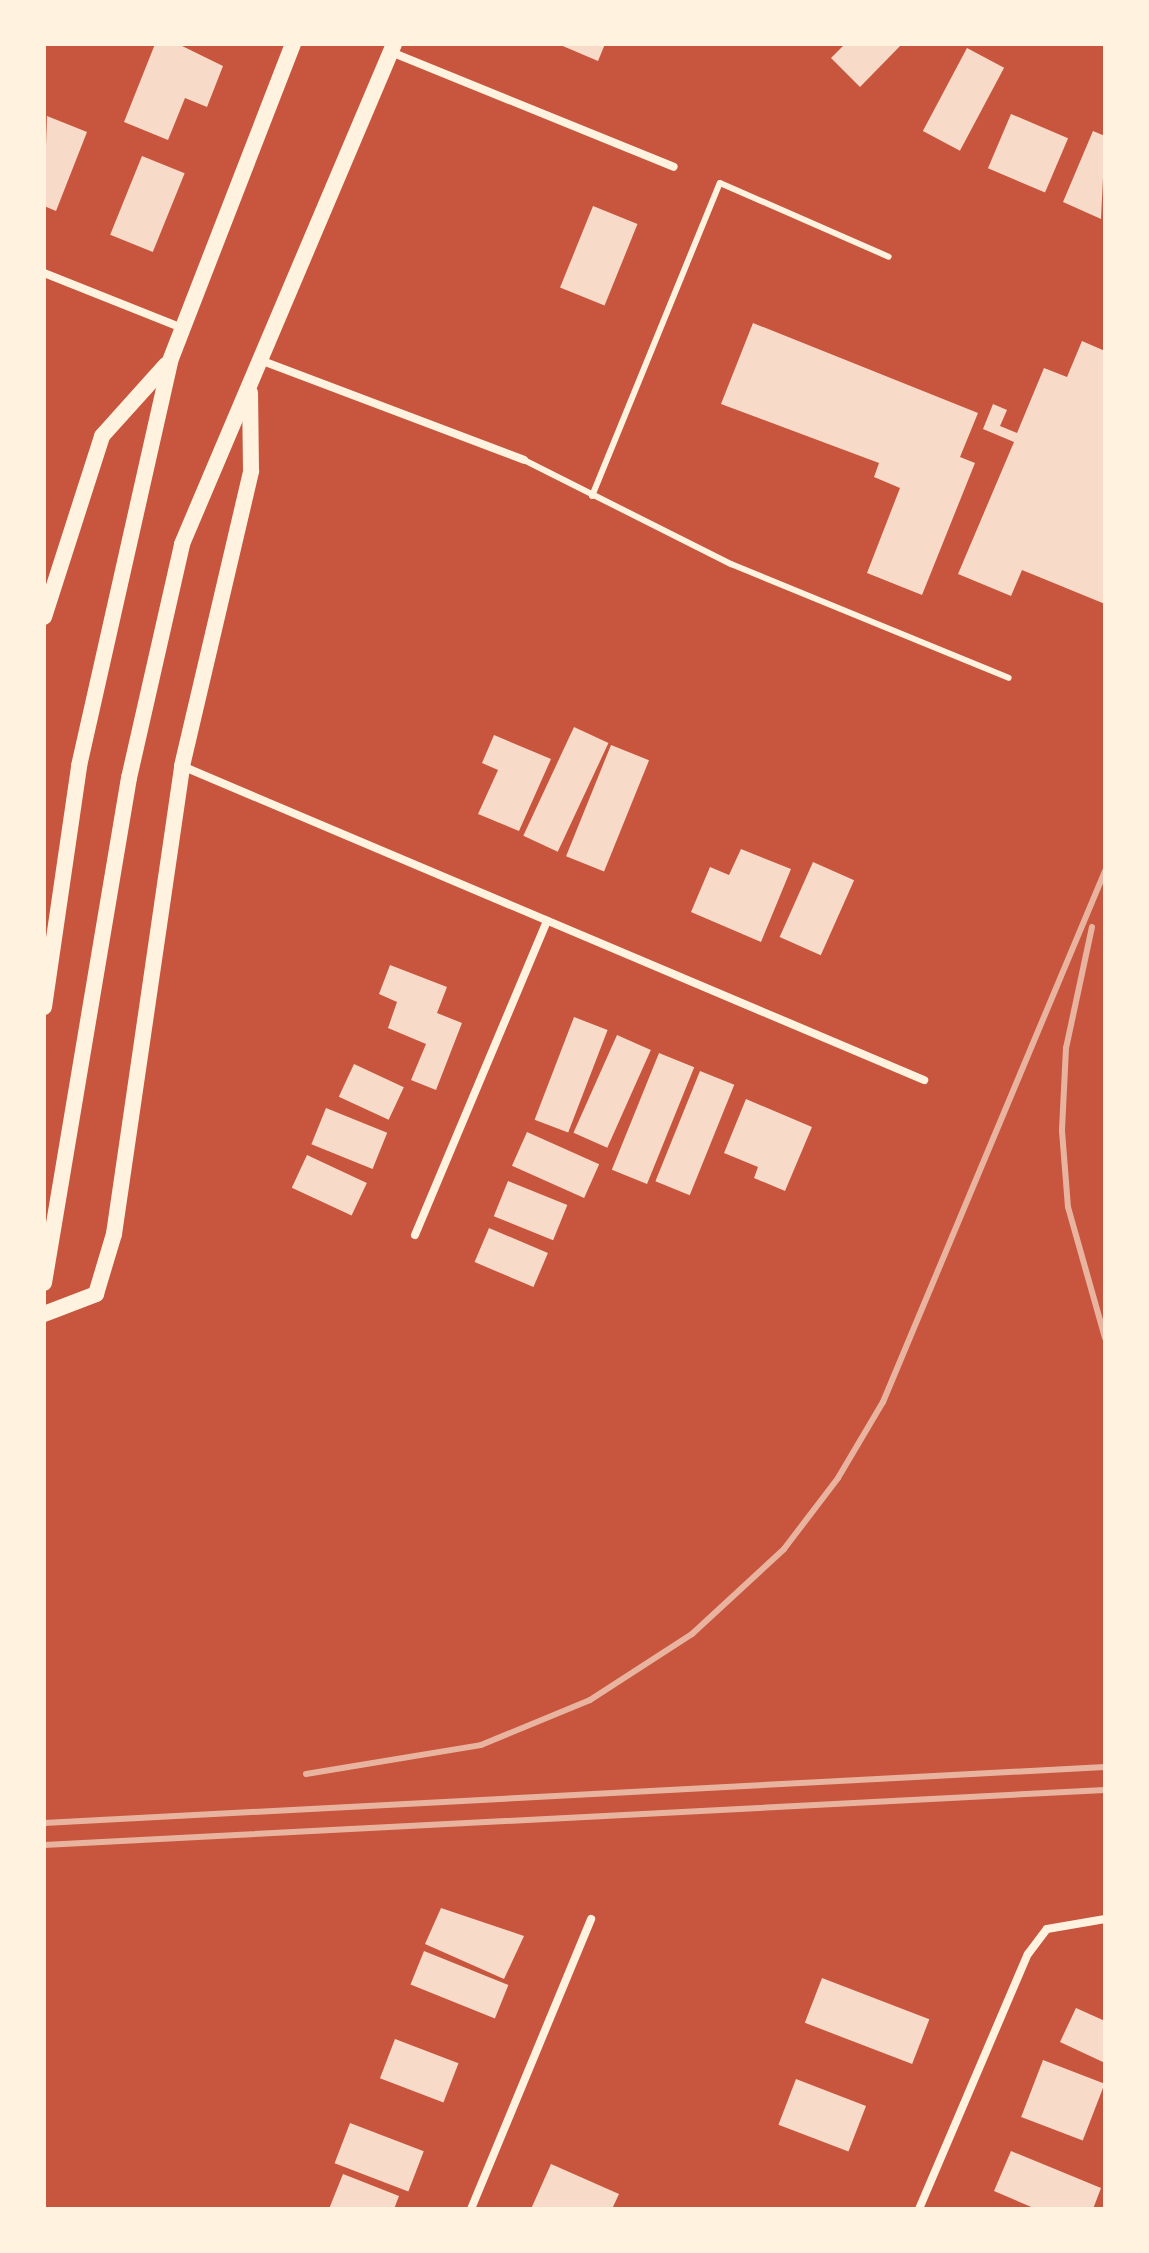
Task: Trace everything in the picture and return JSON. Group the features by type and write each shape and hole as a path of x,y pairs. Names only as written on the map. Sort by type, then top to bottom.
{"main road":[{"path":"44,1007 79,766 170,361 180,327 293,44"},
{"path":"44,1283 129,778 182,544 392,48"},
{"path":"44,617 102,436 170,361"},
{"path":"44,1314 96,1294 114,1234 182,766 251,471 250,384"}],"street":[{"path":"392,48 674,167"},
{"path":"44,273 180,327"},
{"path":"260,360 524,460"},
{"path":"182,766 924,1080"},
{"path":"415,1235 547,921"},
{"path":"471,2209 591,1919"},
{"path":"919,2209 1028,1954 1047,1929 1105,1919"}],"lane":[{"path":"592,496 720,183 889,257"},
{"path":"524,460 731,564 1009,678"}],"building":[{"path":"155,44 178,44 223,66 207,107 185,98 168,140 124,122"},
{"path":"558,44 605,44 598,61"},
{"path":"845,44 902,44 860,87 831,58"},
{"path":"967,48 1004,68 960,151 923,131"},
{"path":"1011,114 1068,138 1045,193 988,168"},
{"path":"47,116 87,132 56,211 44,206"},
{"path":"1093,131 1105,136 1101,219 1063,202"},
{"path":"142,156 185,173 153,252 110,235"},
{"path":"593,206 638,224 605,306 560,288"},
{"path":"753,323 978,413 960,457 975,463 922,595 867,573 900,488 874,477 879,463 721,404"},
{"path":"1082,341 1105,351 1105,604 1022,570 1011,596 958,574 1014,442 983,429 993,404 1007,410 1000,426 1017,433 1044,368 1067,377"},
{"path":"574,727 608,743 558,852 523,836"},
{"path":"494,735 551,759 519,831 478,814 498,770 482,763"},
{"path":"611,745 649,760 604,872 566,856"},
{"path":"741,849 791,869 761,942 691,912 710,867 729,875"},
{"path":"813,862 854,880 821,955 780,937"},
{"path":"390,965 447,987 437,1013 462,1023 436,1090 411,1080 426,1044 388,1028 397,1002 379,994"},
{"path":"574,1017 608,1030 568,1133 535,1120"},
{"path":"617,1035 651,1050 607,1148 573,1133"},
{"path":"659,1053 694,1067 647,1184 612,1170"},
{"path":"354,1064 404,1087 389,1120 339,1097"},
{"path":"700,1071 734,1085 690,1195 655,1181"},
{"path":"746,1099 812,1127 785,1191 754,1178 758,1167 724,1153"},
{"path":"326,1108 387,1133 373,1169 311,1144"},
{"path":"527,1132 599,1164 584,1198 512,1166"},
{"path":"307,1155 367,1183 352,1216 292,1188"},
{"path":"508,1181 567,1205 553,1240 494,1216"},
{"path":"489,1228 548,1253 533,1287 475,1262"},
{"path":"441,1908 524,1936 504,1979 425,1944"},
{"path":"424,1951 508,1985 495,2018 411,1984"},
{"path":"822,1978 929,2019 912,2064 805,2023"},
{"path":"1076,2008 1105,2021 1105,2063 1060,2042"},
{"path":"395,2039 458,2063 443,2103 380,2078"},
{"path":"1043,2060 1105,2084 1083,2141 1021,2117"},
{"path":"796,2079 866,2106 848,2152 778,2125"},
{"path":"350,2123 424,2151 408,2191 335,2163"},
{"path":"1011,2151 1101,2188 1093,2209 1036,2209 994,2191"},
{"path":"551,2164 619,2194 612,2209 531,2209"},
{"path":"343,2174 399,2196 394,2209 329,2209"}],"railway":[{"path":"306,1774 481,1745 590,1700 692,1634 784,1549 838,1478 883,1402 1105,871"},
{"path":"1092,927 1066,1048 1062,1131 1068,1207 1105,1338"},
{"path":"44,1823 1105,1767"},
{"path":"44,1845 1105,1790"}]}
